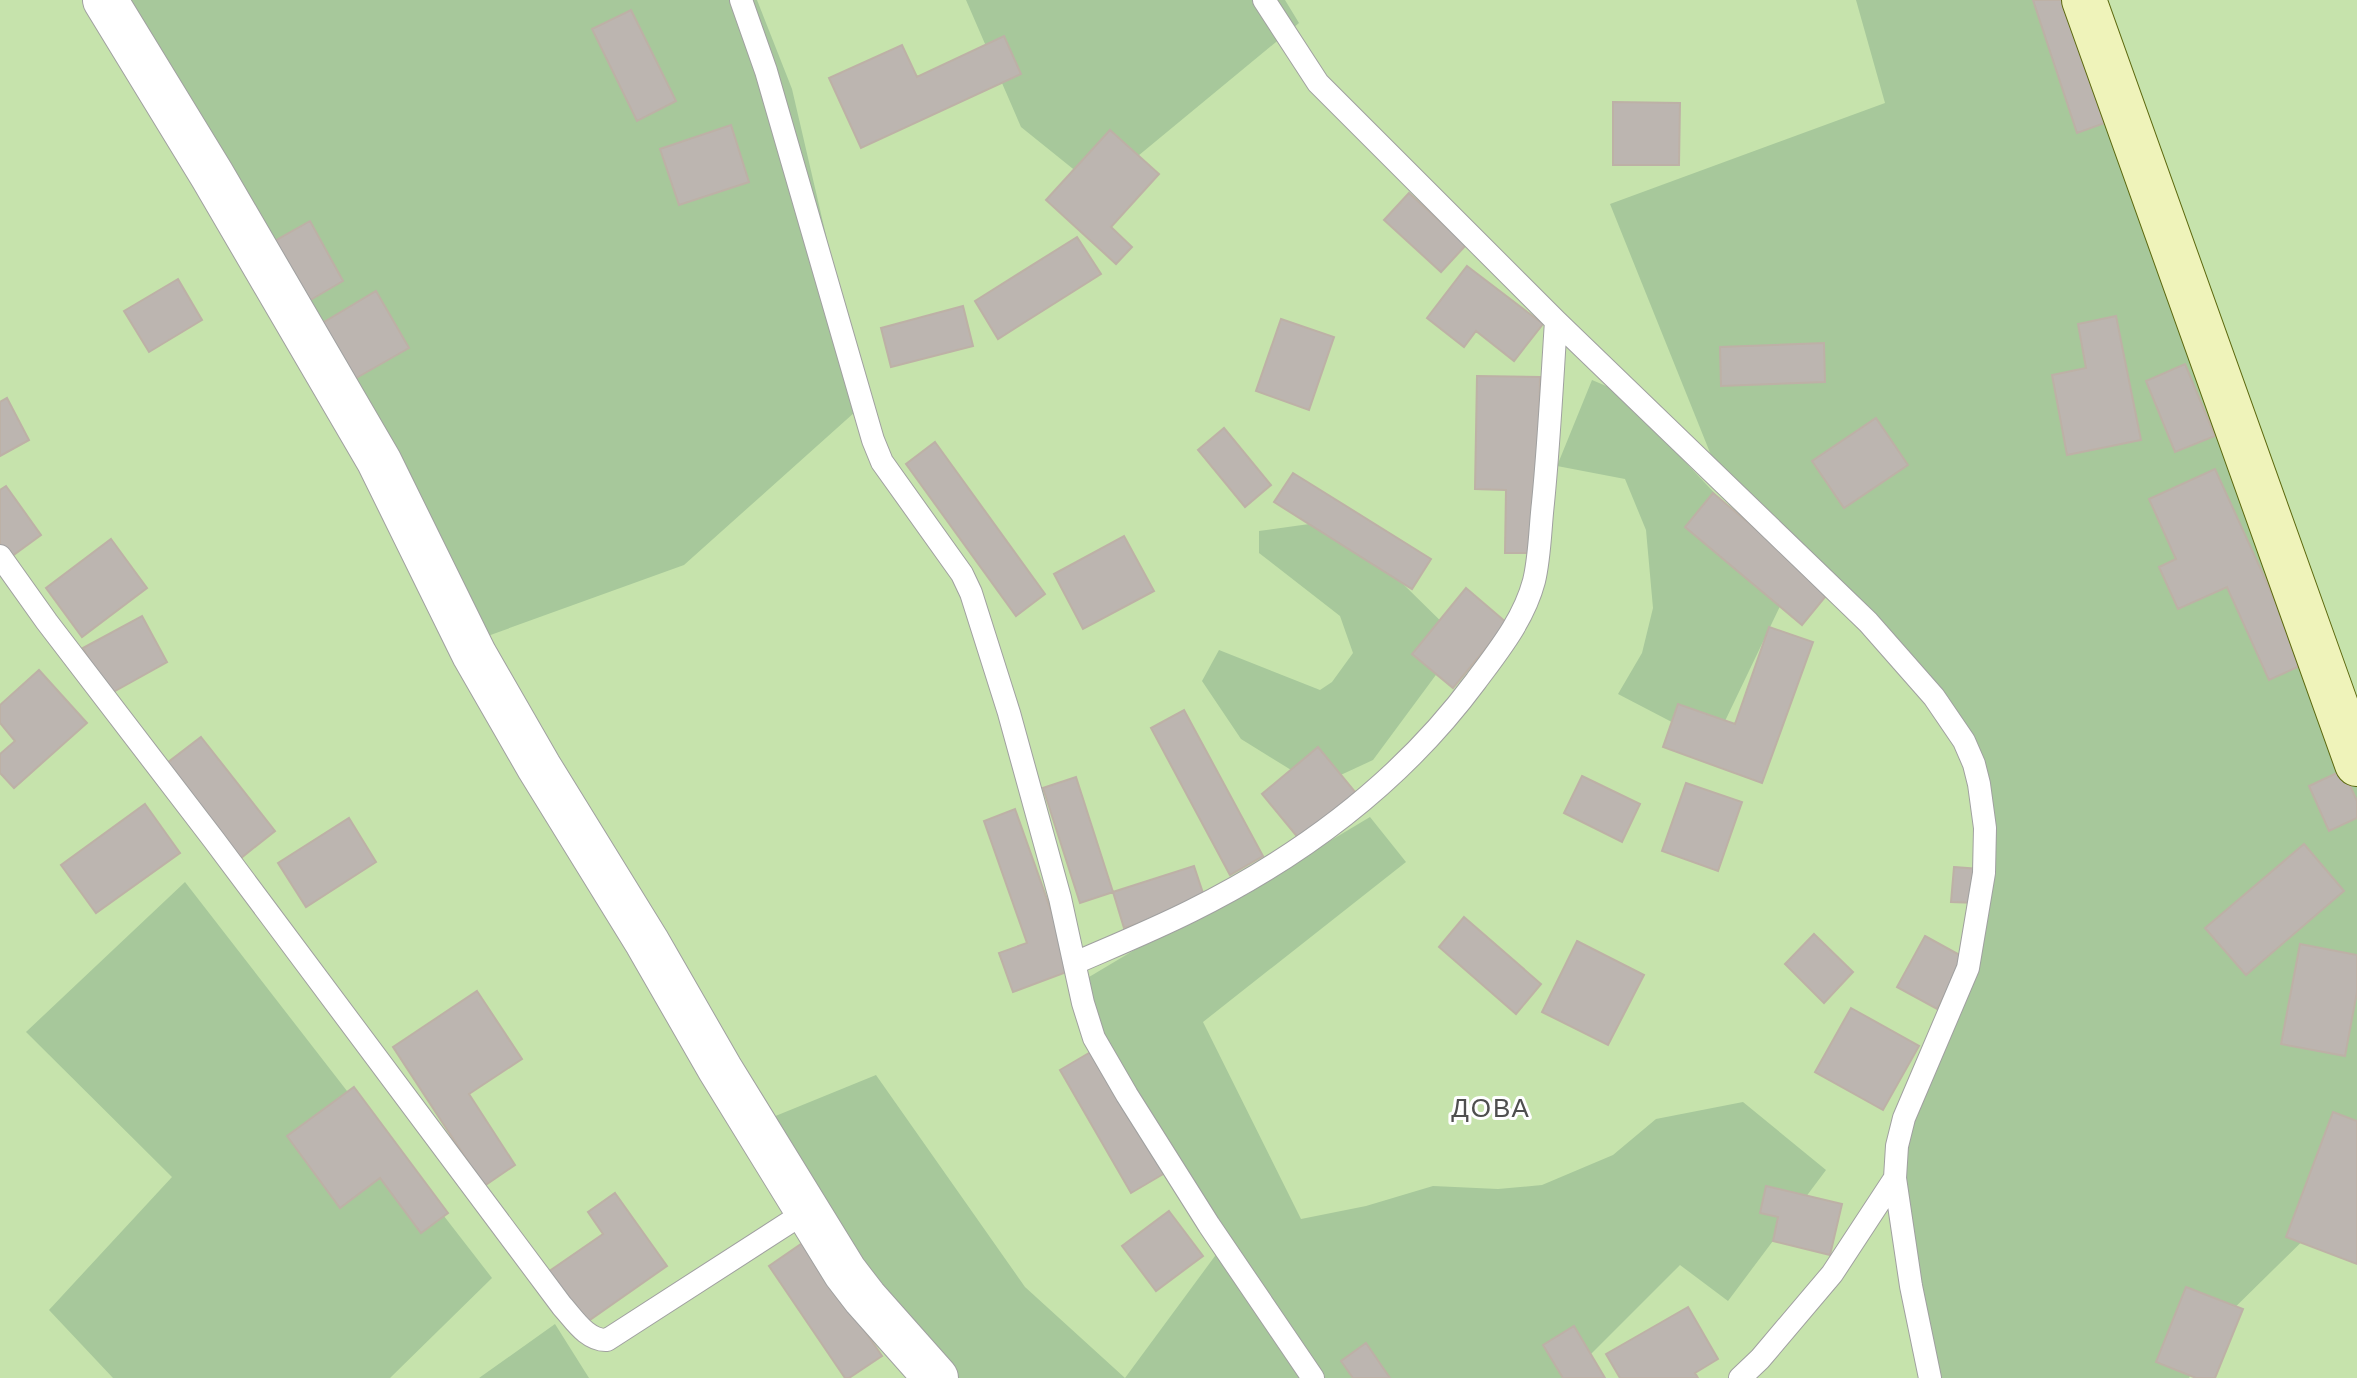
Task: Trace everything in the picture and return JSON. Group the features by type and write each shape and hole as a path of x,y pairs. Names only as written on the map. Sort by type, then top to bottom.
{"street":[{"path":"105,0 212,175 379,461 474,654 720,1069 845,1272 936,1378"},
{"path":"2084,0 2357,764"}],"lane":[{"path":"741,0 766,71 873,440 882,462 962,574 978,613 1041,827 1091,1030 1127,1095 1209,1225 1313,1378"},
{"path":"1264,0 1318,83 1556,321 1868,622 1951,719 1974,764 1985,828 1984,873 1968,968 1904,1118 1897,1146 1895,1178 1911,1286 1930,1378"},
{"path":"1075,963 1192,911 1288,857 1368,799 1420,750 1451,715 1504,644 1520,617 1534,581 1547,462 1556,321"},
{"path":"0,556 562,1306 589,1335 607,1340 807,1211"},
{"path":"1740,1378 1832,1274 1895,1178"}],"green space":[{"path":"0,0 2357,0 2357,1378 0,1378"},
{"path":"108,0 757,0 792,89 865,403 684,565 471,642"},
{"path":"966,0 1285,0 1299,23 1098,189 1021,127"},
{"path":"1856,0 2074,0 2357,760 2357,1180 2335,1209 2216,1326 2189,1378 1940,1378 1897,1176 1941,1030 1982,940 1996,871 1989,778 1937,689 1717,470 1610,204 1885,103"},
{"path":"1592,380 1618,391 1794,577 1714,744 1618,694 1642,653 1653,608 1646,530 1625,479 1557,466"},
{"path":"1338,520 1461,641 1373,760 1317,786 1241,739 1202,681 1219,650 1320,690 1332,682 1353,653 1340,616 1259,553 1259,531"},
{"path":"1370,817 1406,862 1203,1022 1301,1219 1366,1206 1433,1186 1498,1189 1542,1185 1613,1155 1656,1119 1743,1102 1826,1170 1728,1301 1680,1265 1585,1360 1562,1378 1125,1378 1229,1237 1098,1031 1084,980"},
{"path":"185,882 492,1278 390,1378 113,1378 49,1310 172,1177 26,1032"},
{"path":"876,1075 1025,1287 1125,1378 939,1378 756,1124"},
{"path":"555,1324 589,1378 479,1378"}],"building":[{"path":"2033,0 2075,0 2116,119 2077,133"},
{"path":"631,10 676,101 637,121 592,29"},
{"path":"1004,36 1021,74 861,148 829,78 902,45 917,77"},
{"path":"1613,102 1680,103 1679,165 1613,165"},
{"path":"731,125 749,182 679,205 660,149"},
{"path":"1110,130 1159,174 1111,227 1132,247 1116,264 1046,200"},
{"path":"1409,193 1466,245 1441,272 1384,220"},
{"path":"310,221 343,281 307,302 273,242"},
{"path":"1077,237 1101,274 998,339 975,301"},
{"path":"1467,266 1543,324 1514,361 1476,331 1464,347 1427,318"},
{"path":"178,279 202,320 149,352 124,311"},
{"path":"376,291 409,348 351,381 319,325"},
{"path":"963,306 973,346 891,367 881,328"},
{"path":"2116,316 2141,440 2067,455 2052,375 2086,368 2078,324"},
{"path":"1281,319 1334,337 1309,410 1256,391"},
{"path":"1824,343 1825,382 1721,386 1720,347"},
{"path":"2185,364 2215,436 2175,452 2146,381"},
{"path":"1477,376 1540,377 1537,553 1505,553 1506,490 1475,489"},
{"path":"7,398 29,440 0,456 0,402"},
{"path":"1876,418 1908,465 1844,508 1812,461"},
{"path":"1224,428 1271,485 1245,507 1198,450"},
{"path":"935,442 1045,594 1016,616 906,464"},
{"path":"2215,469 2304,664 2269,680 2227,587 2178,609 2159,567 2176,559 2149,499"},
{"path":"1293,473 1431,559 1412,589 1274,502"},
{"path":"6,486 41,535 8,559 0,548 0,490"},
{"path":"1713,493 1830,591 1802,625 1685,527"},
{"path":"1124,536 1154,591 1083,629 1054,574"},
{"path":"111,539 147,588 82,637 46,588"},
{"path":"1466,588 1507,623 1453,688 1412,654"},
{"path":"142,616 167,662 108,695 83,648"},
{"path":"1769,627 1813,642 1762,783 1663,747 1678,704 1735,724"},
{"path":"39,670 87,723 14,788 0,773 0,754 15,741 0,723 0,705"},
{"path":"1184,710 1263,856 1230,875 1151,728"},
{"path":"201,737 275,831 241,858 167,763"},
{"path":"1318,747 1356,793 1300,840 1262,794"},
{"path":"2343,770 2357,801 2357,818 2329,831 2309,786"},
{"path":"1582,776 1640,804 1622,842 1564,813"},
{"path":"1076,777 1113,892 1080,903 1043,788"},
{"path":"1686,783 1742,802 1718,871 1662,851"},
{"path":"145,804 180,853 96,913 61,865"},
{"path":"1015,809 1072,970 1013,992 999,953 1027,943 984,821"},
{"path":"349,818 376,862 306,907 278,863"},
{"path":"2304,844 2344,891 2246,975 2205,928"},
{"path":"1194,866 1206,902 1124,928 1113,892"},
{"path":"1954,867 1980,869 1977,903 1951,902"},
{"path":"1464,917 1541,984 1516,1014 1439,947"},
{"path":"1814,934 1853,972 1824,1003 1785,964"},
{"path":"1925,936 1965,958 1937,1009 1897,987"},
{"path":"1577,941 1644,975 1608,1045 1542,1012"},
{"path":"2300,944 2357,955 2357,992 2345,1056 2281,1044"},
{"path":"477,991 522,1059 469,1094 515,1165 484,1186 393,1047"},
{"path":"1851,1008 1919,1046 1883,1110 1815,1072"},
{"path":"1094,1050 1165,1173 1131,1193 1060,1070"},
{"path":"354,1087 448,1213 421,1233 380,1178 340,1208 287,1136"},
{"path":"2333,1112 2357,1121 2357,1264 2286,1237"},
{"path":"1766,1186 1842,1204 1830,1255 1773,1241 1778,1217 1760,1213"},
{"path":"615,1193 667,1266 584,1324 548,1272 603,1234 588,1212"},
{"path":"1169,1211 1203,1256 1156,1291 1122,1246"},
{"path":"804,1242 882,1356 849,1378 845,1378 769,1266"},
{"path":"2186,1287 2243,1309 2215,1378 2196,1378 2156,1362"},
{"path":"1688,1307 1718,1359 1695,1373 1698,1378 1620,1378 1606,1354"},
{"path":"1574,1326 1605,1378 1563,1378 1543,1345"},
{"path":"1366,1343 1390,1378 1353,1378 1341,1361"}],"district":[{"name":"ДОВА","path":"1491,1108"}]}
